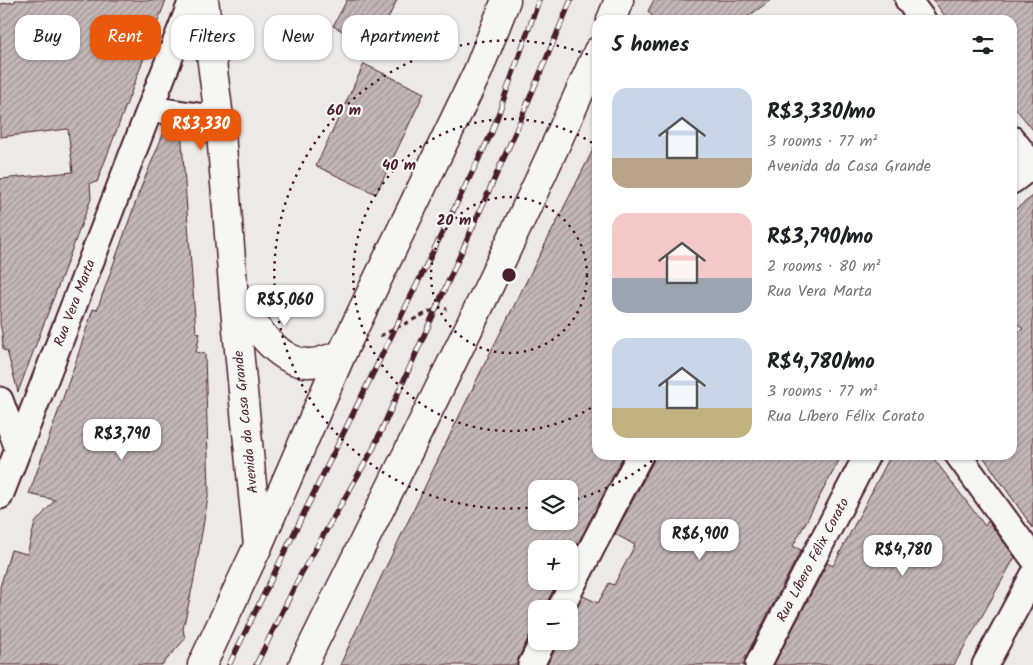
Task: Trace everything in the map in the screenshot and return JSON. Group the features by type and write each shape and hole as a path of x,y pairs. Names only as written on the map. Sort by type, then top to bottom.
{"main road":[{"name":"Avenida da Casa Grande","path":"204,0 219,119 258,546"},
{"path":"202,665 258,546 341,355 478,71 506,0"},
{"path":"613,15 618,0"},
{"path":"303,665 474,317 592,64"},
{"path":"234,298 277,350 292,360 307,363 341,355"}],"street":[{"name":"Rua Vera Marta","path":"0,496 192,0"},
{"path":"908,0 919,15"},
{"path":"150,109 219,119"},
{"path":"1017,144 1033,165 1017,177"},
{"path":"0,400 18,449"},
{"path":"565,600 637,460"},
{"name":"Rua Líbero Félix Corato","path":"758,665 864,460"},
{"path":"962,460 1033,558"},
{"path":"985,665 1033,576"},
{"path":"531,665 538,650"}],"path":[{"path":"377,337 439,307 474,317"}],"building":[{"path":"15,0 166,0 160,15 90,15 90,60 143,60 97,182 90,183 91,199 18,392 7,351 3,350 0,324 0,179 73,172 68,129 0,137 0,4 15,2"},
{"path":"347,0 397,0 390,15 342,15 342,31 333,26"},
{"path":"654,0 771,0 750,15 651,15 648,11"},
{"path":"933,0 1033,0 1033,130 1017,110 1017,15 944,15"},
{"path":"364,64 424,93 376,194 316,166"},
{"path":"181,129 196,332 200,333 196,352 205,354 209,492 183,629 185,639 162,665 0,665 0,587 11,550 27,554 35,523 55,500 29,494 93,309 97,310 140,190 164,132"},
{"path":"592,152 592,460 621,460 578,544 578,540 528,540 528,590 553,590 548,600 528,600 528,639 517,665 340,665 484,365"},
{"path":"1033,196 1033,528 985,460 1017,460 1017,333 1023,329 1017,324 1017,208"},
{"path":"653,460 839,460 793,546 801,550 745,658 744,665 547,665 554,650 578,650 578,606 583,596 598,603 609,583 614,585 635,545 615,534"},
{"path":"888,460 935,460 985,526 988,521 1015,557 954,665 774,665 827,563 833,566"}],"railway":[{"path":"229,665 492,132 539,0"},
{"path":"256,665 301,574 373,449 515,133 571,0"}]}
